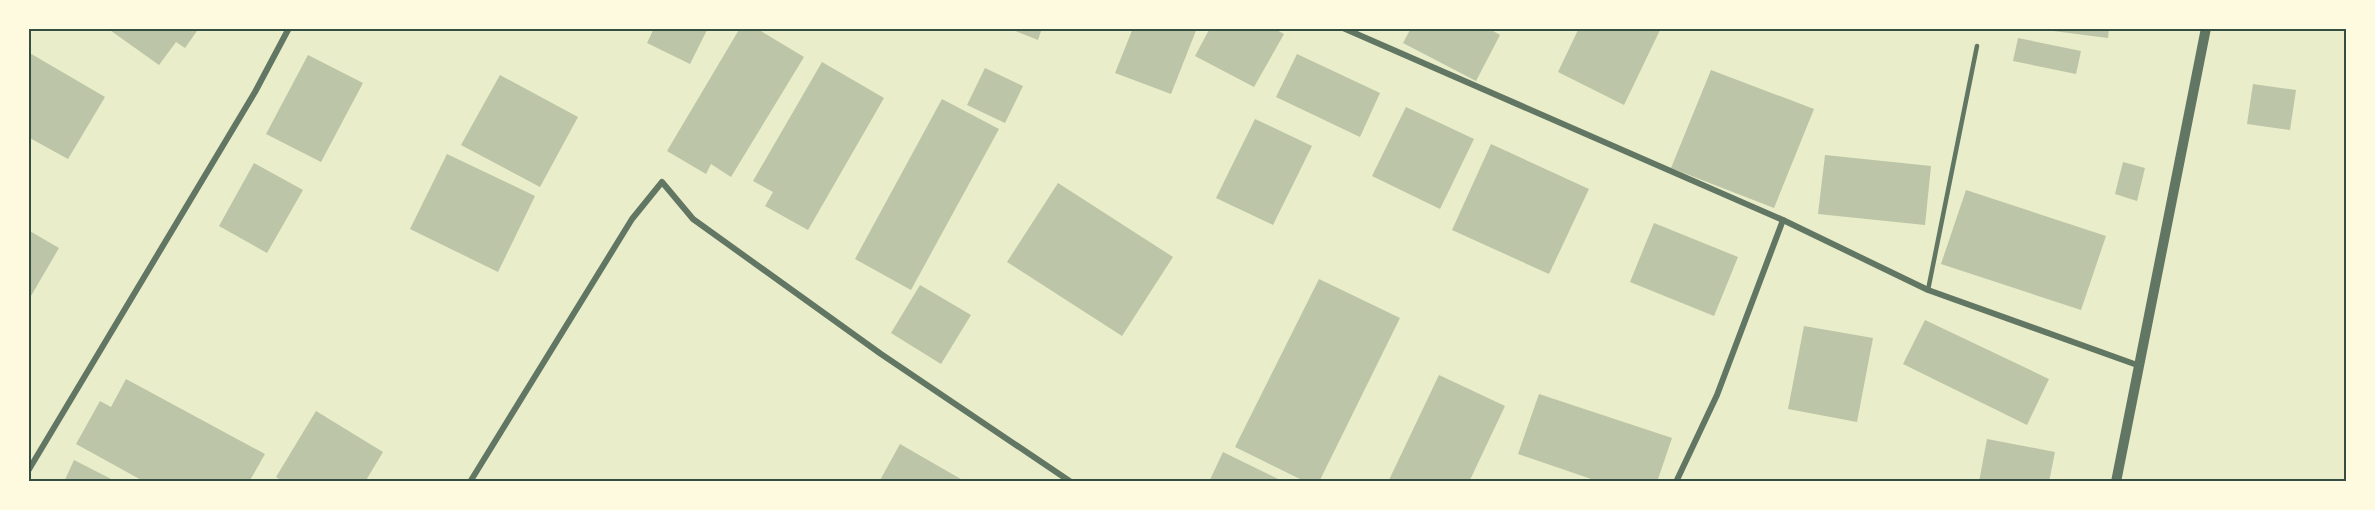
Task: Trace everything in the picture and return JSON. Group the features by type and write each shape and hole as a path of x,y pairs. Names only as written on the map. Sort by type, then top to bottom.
{"street":[{"path":"28,471 255,92 289,28"},
{"path":"1342,28 1783,220 1928,290 2140,366"},
{"path":"2116,482 2206,28"},
{"path":"470,482 632,219 662,182 693,219 881,354 1071,482"},
{"path":"1676,482 1717,395 1783,220"}],"lane":[{"path":"1928,290 1977,46"}],"building":[{"path":"107,28 199,28 185,48 176,42 159,65"},
{"path":"654,28 708,28 690,64 647,43"},
{"path":"740,28 756,28 804,57 731,177 711,164 706,174 667,151"},
{"path":"1008,28 1042,28 1038,40"},
{"path":"1133,28 1197,28 1171,94 1115,73"},
{"path":"1210,28 1273,28 1284,34 1254,87 1195,56"},
{"path":"1411,28 1488,28 1500,35 1476,81 1403,43"},
{"path":"1579,28 1661,28 1624,105 1558,72"},
{"path":"2031,28 2109,28 2108,38"},
{"path":"2018,38 2081,51 2076,74 2013,61"},
{"path":"28,52 105,97 68,159 28,137"},
{"path":"1297,54 1380,93 1360,137 1276,97"},
{"path":"308,55 363,83 321,162 266,134"},
{"path":"822,62 884,98 808,230 765,206 773,192 753,181"},
{"path":"985,68 1023,86 1005,123 967,105"},
{"path":"1711,70 1814,109 1774,208 1671,168"},
{"path":"500,75 578,117 540,187 461,145"},
{"path":"2253,84 2296,90 2290,130 2247,124"},
{"path":"942,99 999,129 911,290 855,259"},
{"path":"1406,107 1474,139 1440,209 1372,176"},
{"path":"1255,119 1312,146 1273,225 1216,198"},
{"path":"1491,144 1589,189 1549,274 1452,230"},
{"path":"447,154 535,196 498,272 410,229"},
{"path":"1825,155 1931,166 1925,225 1818,214"},
{"path":"2123,162 2145,168 2137,201 2115,194"},
{"path":"254,163 303,190 267,253 219,226"},
{"path":"1058,183 1173,257 1122,336 1007,262"},
{"path":"1966,190 2106,236 2081,310 1941,264"},
{"path":"1654,223 1738,257 1714,316 1630,282"},
{"path":"28,230 59,248 28,301"},
{"path":"1319,279 1400,318 1319,482 1306,482 1235,447"},
{"path":"920,285 971,315 941,364 891,333"},
{"path":"1925,320 2049,379 2027,425 1903,364"},
{"path":"1804,326 1873,338 1857,422 1788,409"},
{"path":"1439,375 1505,406 1469,482 1388,482"},
{"path":"126,379 265,454 249,482 145,482 76,444 100,401 111,407"},
{"path":"1539,394 1672,438 1657,482 1600,482 1518,454"},
{"path":"316,411 383,452 365,482 284,482 276,477"},
{"path":"1987,439 2055,452 2049,482 1979,482"},
{"path":"900,444 966,482 879,482"},
{"path":"1223,452 1284,482 1209,482"},
{"path":"74,460 117,482 64,482"}]}
